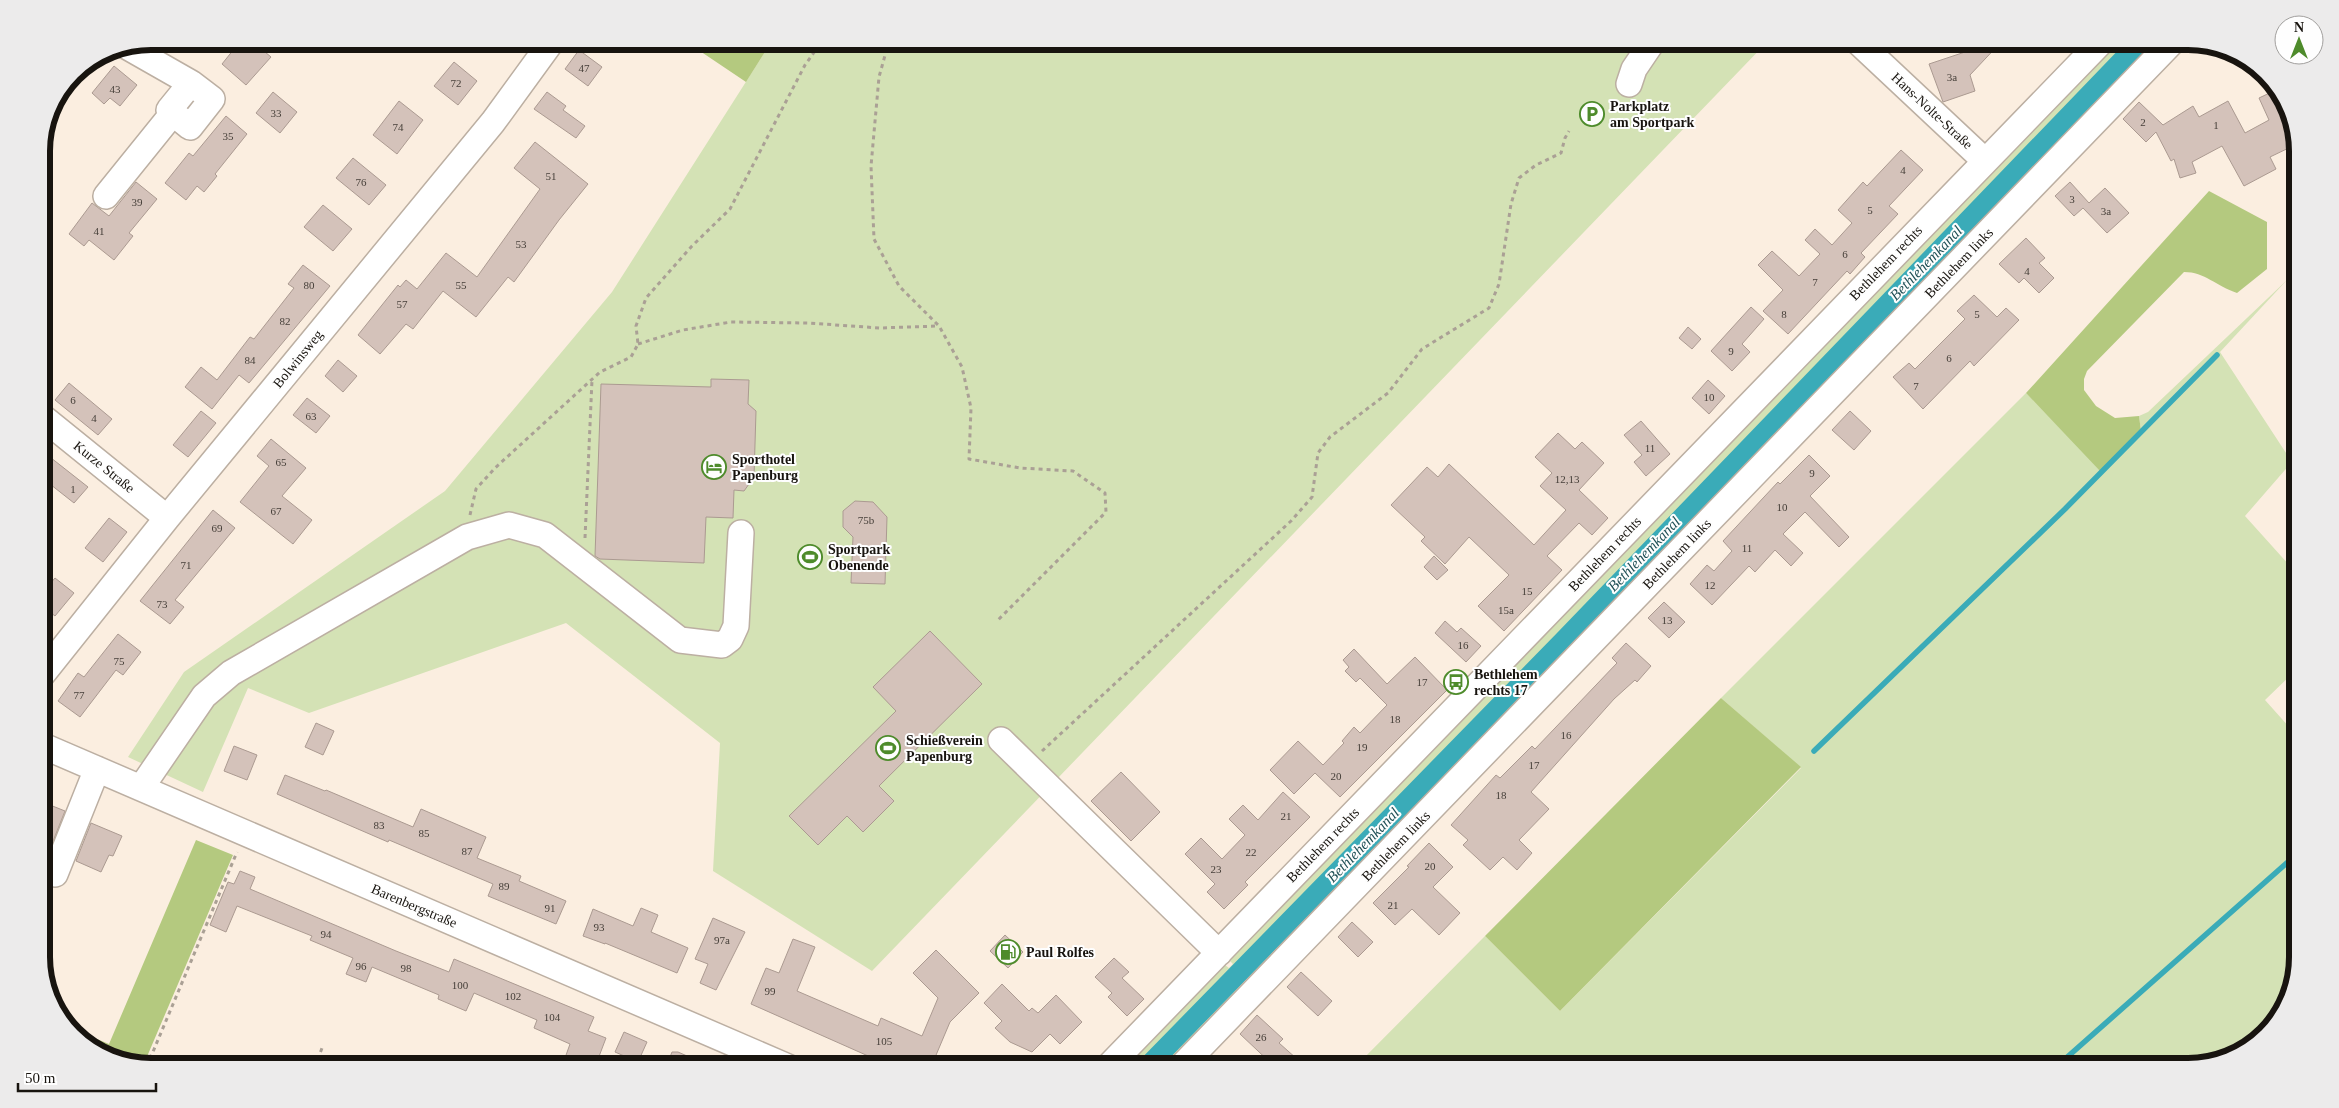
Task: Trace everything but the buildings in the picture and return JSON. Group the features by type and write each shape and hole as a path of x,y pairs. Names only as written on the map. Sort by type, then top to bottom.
{"street":[{"name":"Bolwinsweg","path":"50,666 168,518 493,122 545,50"},
{"path":"1629,84 1634,69 1647,50"},
{"name":"Hans-Nolte-Straße","path":"1867,50 1985,161"},
{"name":"Bethlehem rechts","path":"1117,1058 2093,50"},
{"name":"Bethlehem links","path":"1190,1058 2164,50"},
{"path":"106,196 173,113 190,127 212,99 192,83 136,51"},
{"name":"Kurze Straße","path":"50,422 168,518"},
{"path":"141,788 204,696 231,673 467,538 509,526 545,535 680,640 722,645 730,639 736,626 741,533"},
{"path":"1002,740 1219,953"},
{"name":"Barenbergstraße","path":"50,749 767,1058"},
{"path":"55,874 96,769"}],"path":[{"path":"467,538 476,489 495,468 600,372 631,357 638,344 636,326 646,298 692,246 730,209 805,65 816,50"},
{"path":"887,50 879,76 871,166 874,239 899,286 939,326 962,367 971,408 969,459 1020,468 1073,471 1105,493 1106,512 996,622"},
{"path":"1027,765 1290,521 1312,497 1318,453 1330,437 1388,393 1422,349 1489,308 1499,284 1510,204 1519,178 1536,165 1561,153 1569,131"},
{"path":"638,344 683,330 731,322 808,323 880,328 939,326"},
{"path":"584,564 592,379"},
{"path":"150,1058 245,834"},
{"path":"318,1058 322,1048"}],"green space":[{"path":"698,50 766,50 746,82"},
{"name":"Sportpark Obenende","path":"766,50 1759,50 872,971 713,871 720,743 566,623 309,713 248,688 203,792 128,757 184,672 445,491 612,292"},
{"path":"2102,50 2154,50 1253,982 1248,977 1243,982 1249,988 1181,1058 1128,1058 1220,969 1225,965 1229,968 1233,964 1230,961 1232,958 1231,953"},
{"path":"2209,191 2267,222 2267,269 2237,293 2198,274 2184,272 2087,371 2084,379 2084,390 2096,406 2115,418 2139,416 2141,431 2101,472 2026,393"},
{"path":"2287,280 2220,352 2289,457 2289,465 2245,516 2289,565 2289,677 2265,700 2289,727 2289,957 2286,983 2281,996 2268,1019 2255,1033 2233,1048 2214,1055 2188,1058 1364,1058 1485,936 1560,1011 1801,768 1721,698 2026,393 2102,471 2141,431 2139,416 2148,412"},
{"path":"1721,698 1801,767 1560,1011 1485,936"},
{"path":"196,840 233,855 146,1058 125,1055 112,1050 87,1035 109,1044"}],"water":[{"name":"Bethlehemkanal","path":"2118,50 2146,50 1718,495 1170,1058 1142,1058 1557,633"}],"waterway":[{"path":"1814,751 2065,509 2217,355"},
{"path":"2066,1058 2289,861"}],"place":[{"name":"Parkplatz am Sportpark","path":"1592,114"},
{"name":"Sporthotel Papenburg","path":"714,467"},
{"name":"Sportpark Obenende","path":"810,557"},
{"name":"Bethlehem rechts 17","path":"1456,682"},
{"name":"Schießverein Papenburg","path":"888,748"},
{"name":"Paul Rolfes","path":"1008,952"}]}
